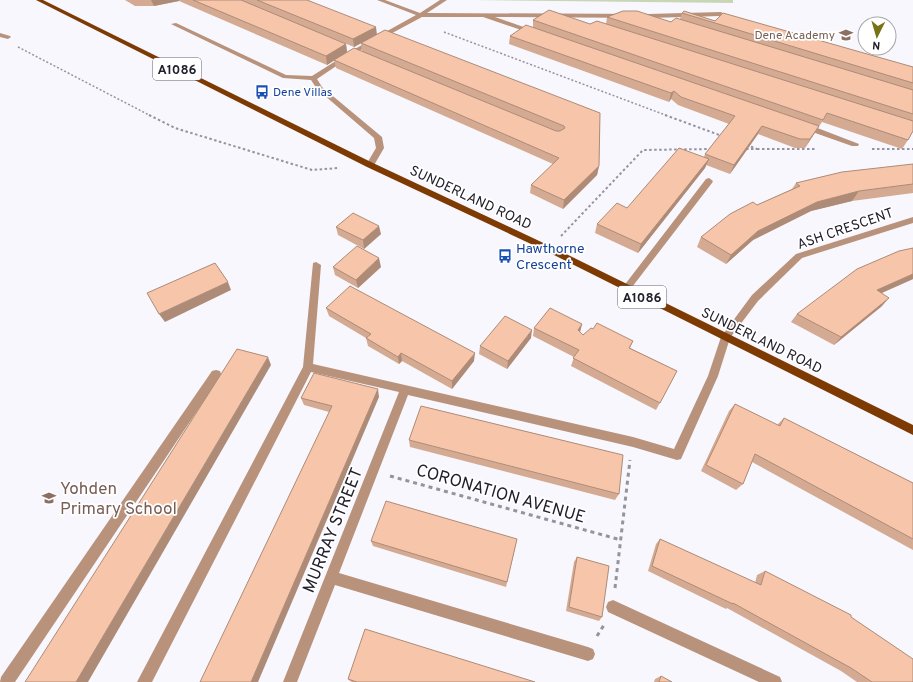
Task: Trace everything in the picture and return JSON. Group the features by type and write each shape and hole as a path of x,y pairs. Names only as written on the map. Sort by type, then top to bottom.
{"main road":[{"name":"SUNDERLAND ROAD","path":"39,0 370,165 549,249 626,289 913,430"}],"street":[{"path":"380,0 421,15 648,16 721,14"},
{"path":"174,24 285,77 313,78 355,51 421,15 444,0"},
{"path":"483,15 542,36"},
{"path":"563,15 586,23"},
{"path":"648,16 671,23"},
{"path":"0,35 8,37"},
{"path":"348,48 362,54"},
{"path":"313,78 319,88 378,137 380,148 370,165"},
{"path":"795,123 855,144"},
{"path":"626,289 709,181"},
{"name":"ASH CRESCENT","path":"632,442 677,455 713,376 726,337 755,298 799,256 913,220"},
{"path":"144,682 308,367 316,265"},
{"path":"308,367 632,442"},
{"path":"6,682 216,374"},
{"name":"MURRAY STREET","path":"290,682 405,390"},
{"path":"331,577 588,654"},
{"path":"613,607 775,682"}],"path":[{"path":"412,20 728,138"},
{"path":"8,37 12,44 175,128 312,170 370,165"},
{"path":"742,143 757,149 742,149"},
{"path":"571,225 643,150 712,149"},
{"path":"588,654 613,607 632,442"},
{"name":"CORONATION AVENUE","path":"373,471 621,540"}],"green space":[{"path":"475,0 733,0 733,3"}],"building":[{"path":"193,0 241,0 346,44 326,56"},
{"path":"257,0 307,0 376,27 353,39"},
{"path":"549,10 590,24 597,21 913,121 913,131 908,140 827,113 823,120 533,20"},
{"path":"623,11 637,11 671,22 676,18 913,90 913,114 607,17"},
{"path":"684,11 715,21 723,13 857,51 857,56 874,56 913,67 913,83 682,13"},
{"path":"526,25 819,126 810,139 800,139 762,126 734,165 705,154 735,116 681,97 674,91 671,93 510,36"},
{"path":"385,30 600,113 599,166 564,200 531,185 559,158 334,60 354,48 556,131 560,131 565,128 564,126 361,43"},
{"path":"679,148 709,159 641,244 597,224 617,203 627,208"},
{"path":"913,164 913,184 859,191 817,202 758,231 731,255 701,237 730,214 753,202 757,205 800,186 796,183 842,172"},
{"path":"353,213 379,226 363,240 336,227"},
{"path":"357,246 379,258 356,280 333,267"},
{"path":"913,248 913,274 877,290 889,298 841,337 797,314 857,269 899,251"},
{"path":"215,263 228,282 159,314 147,293"},
{"path":"350,286 475,353 452,381 401,353 398,357 366,338 371,334 326,308"},
{"path":"550,308 582,324 578,330 583,335 591,328 593,329 597,323 633,341 629,348 677,371 660,403 573,358 579,350 534,328"},
{"path":"505,316 532,330 508,361 480,346"},
{"path":"237,349 268,357 76,682 25,682"},
{"path":"314,373 378,389 251,682 200,682 332,406 301,398"},
{"path":"735,404 780,426 784,418 913,483 913,539 755,454 743,484 706,465"},
{"path":"421,406 623,455 619,494 409,440"},
{"path":"386,501 517,539 507,582 371,541"},
{"path":"660,539 761,585 765,571 851,615 851,617 913,659 913,682 872,682 851,668 733,603 652,566"},
{"path":"577,557 609,566 602,617 569,607"},
{"path":"365,629 535,682 357,682 348,679"},
{"path":"661,676 672,682 659,682"}],"place":[{"name":"Dene Academy","path":"846,35"},
{"name":"Dene Villas","path":"262,92"},
{"name":"Hawthorne Crescent","path":"505,256"},
{"name":"Yohden Primary School","path":"49,498"}]}
